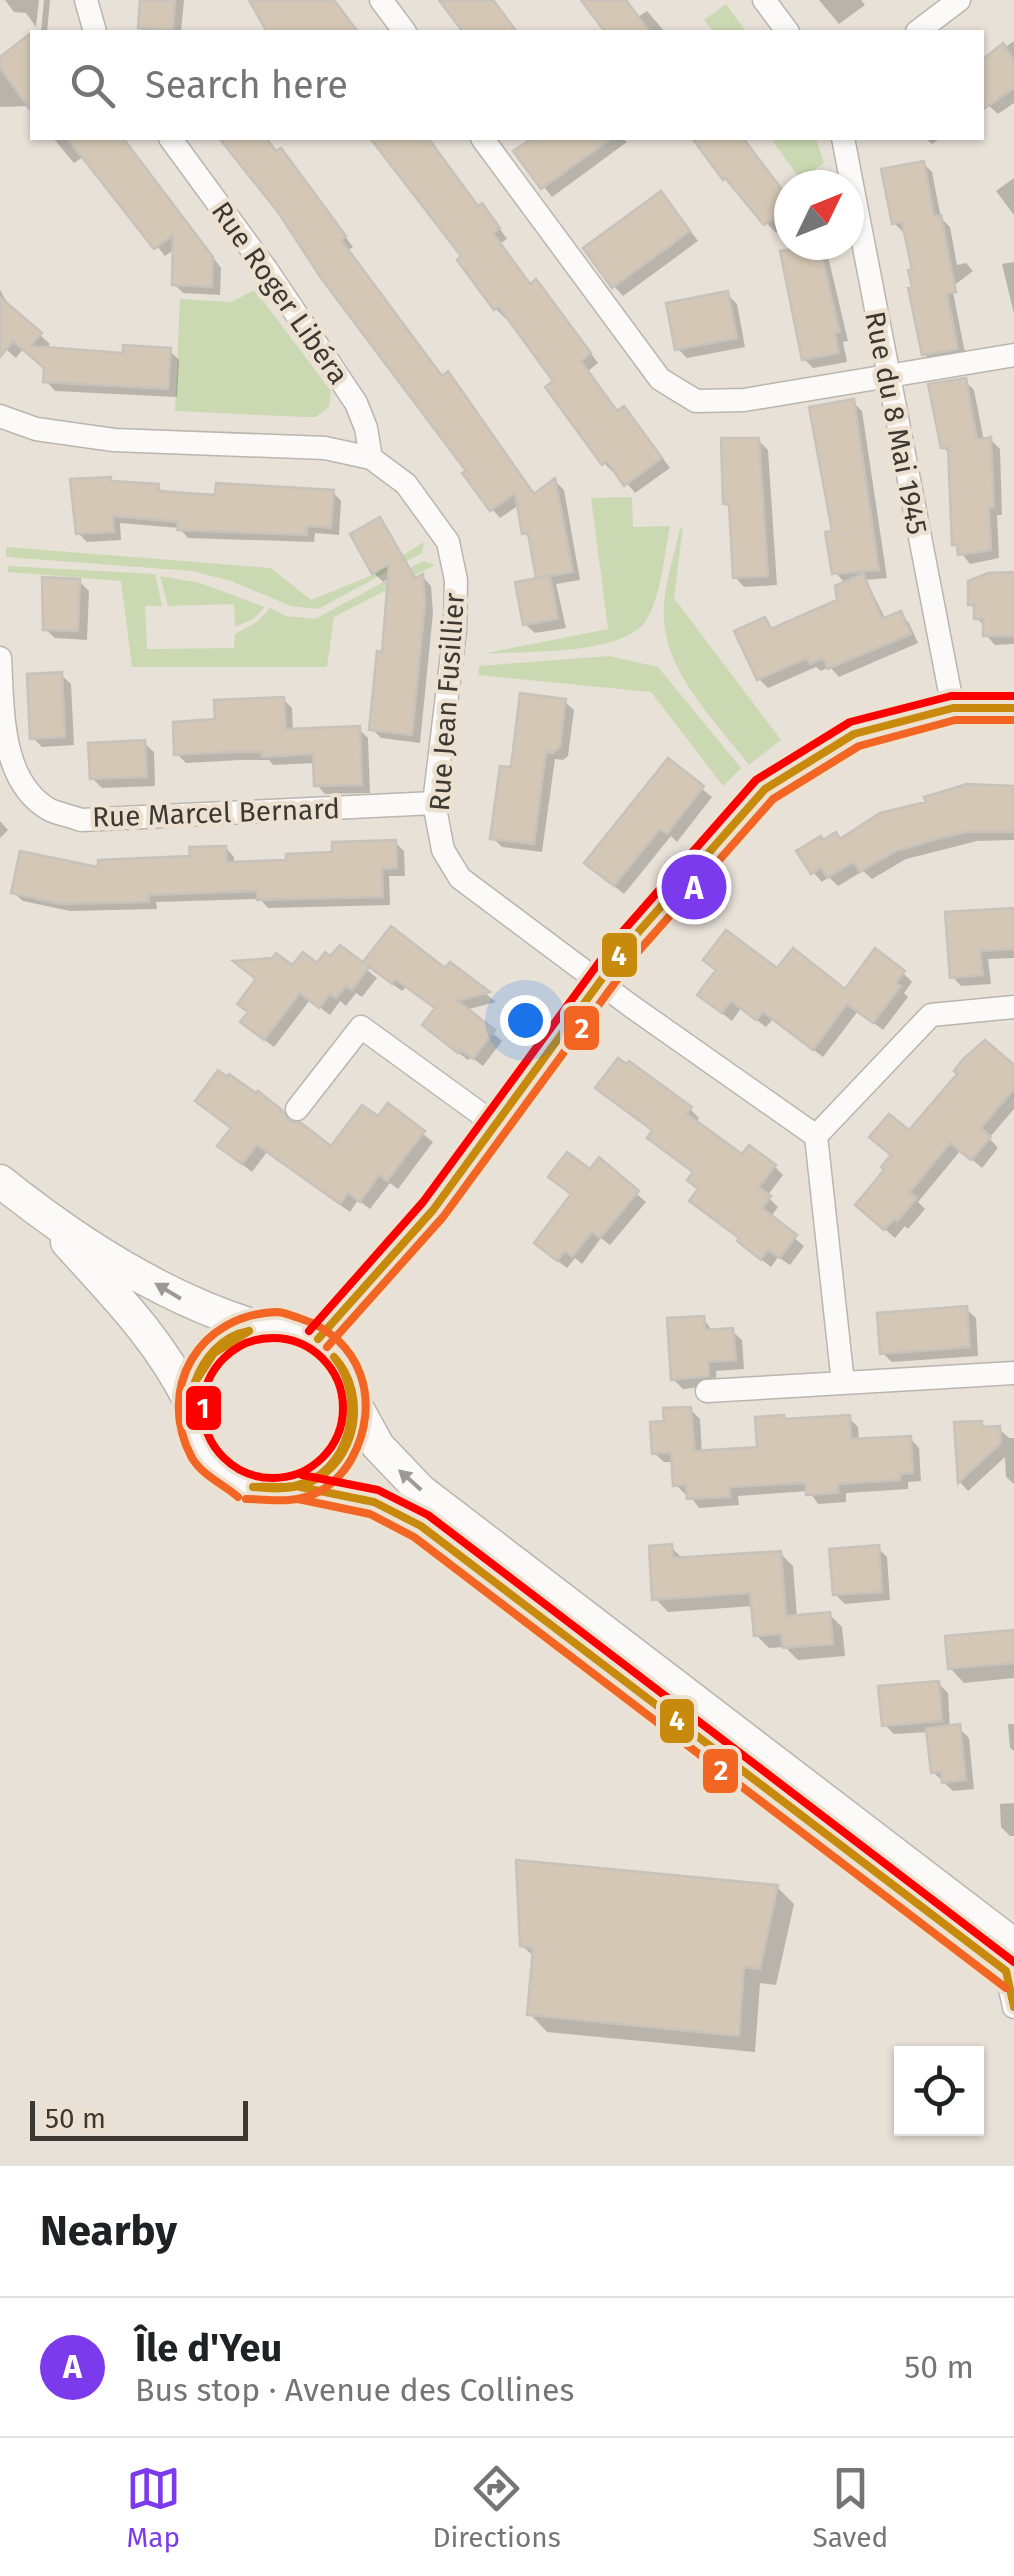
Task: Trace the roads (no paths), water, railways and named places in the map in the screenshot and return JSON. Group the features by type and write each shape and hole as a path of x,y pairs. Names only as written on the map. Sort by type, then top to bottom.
{"main road":[{"path":"0,1182 44,1216 184,1301 258,1327"},
{"path":"44,1216 154,1339 190,1402"},
{"path":"356,1404 352,1430 342,1454 324,1474 300,1486 273,1491 246,1487 222,1474 204,1454 192,1429 190,1402 196,1376 211,1352 232,1336 258,1327 280,1326 318,1339 338,1357 378,1446 421,1491 1011,1965"},
{"path":"300,1486 374,1502 421,1526 1011,1965"}],"street":[{"path":"86,0 94,30"},
{"path":"381,0 404,30"},
{"path":"764,0 786,30"},
{"path":"920,30 959,0"},
{"name":"Rue Roger Libéra","path":"171,140 266,269 356,403 366,428 370,458"},
{"path":"483,140 660,379 696,401 744,400 1014,354"},
{"name":"Rue du 8 Mai 1945","path":"843,140 952,708"},
{"name":"Rue Jean Fusillier","path":"0,416 36,429 114,440 325,448 370,458 406,484 448,542 456,580 455,630 434,804 443,850 460,878 598,982 816,1136"},
{"name":"Rue Marcel Bernard","path":"0,658 5,754 24,789 48,809 81,820 434,804"},
{"path":"318,1339 433,1210 598,982 715,842 765,789 854,734 952,708 1014,708"},
{"path":"843,1383 816,1136 931,1015 1014,1008"},
{"path":"297,1109 360,1027 496,1125"},
{"path":"707,1391 1014,1372"},
{"path":"1011,1965 1014,2008"}],"place":[{"name":"Île d'Yeu","path":"694,887"}]}
